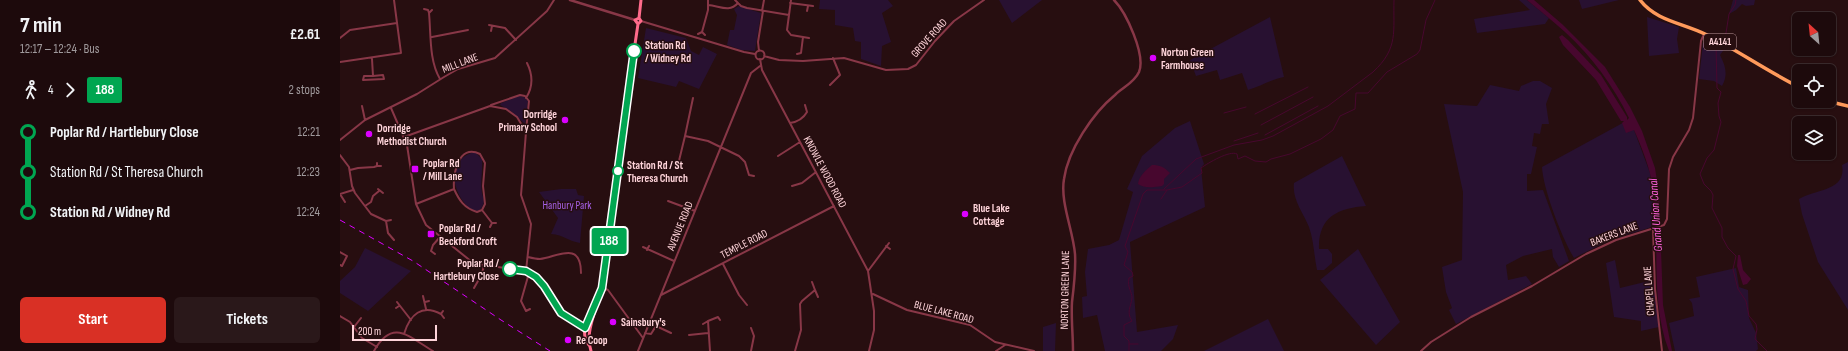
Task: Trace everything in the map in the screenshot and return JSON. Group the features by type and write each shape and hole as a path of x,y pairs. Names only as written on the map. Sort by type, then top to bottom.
{"main road":[{"path":"589,345 589,329 602,288 640,23 639,18 641,0"},
{"name":"A4141","path":"1640,0 1650,10 1662,17 1704,34 1792,83"},
{"path":"635,20 639,18"},
{"path":"635,20 640,23"},
{"path":"1836,103 1848,106"},
{"path":"591,351 586,340 585,328 596,306"}],"street":[{"path":"340,62 372,59 401,53 402,51 394,0"},
{"name":"MILL LANE","path":"340,140 365,120 391,108 458,69 495,58 549,8 554,0"},
{"path":"570,0 635,20"},
{"path":"702,32 708,0"},
{"path":"735,0 747,8 789,15"},
{"path":"756,54 756,58 760,59 764,56 763,53 759,51 758,42 764,0"},
{"name":"GROVE ROAD","path":"764,56 779,60 803,61 833,58 852,59 886,70 901,70 913,67 954,21 984,0"},
{"name":"NORTON GREEN LANE","path":"1073,351 1072,304 1075,253 1064,193 1064,179 1071,158 1086,127 1105,104 1134,80 1141,67 1135,39 1121,9 1114,0"},
{"path":"809,38 794,36 789,33 787,26 791,1 813,6"},
{"path":"708,5 727,9 732,8 738,3"},
{"path":"807,11 808,6"},
{"path":"424,9 428,10 429,13 434,62 440,79"},
{"path":"429,13 432,10"},
{"path":"340,38 350,30 397,23"},
{"path":"640,23 756,54"},
{"path":"491,31 490,25 505,28 516,40"},
{"path":"432,37 468,30"},
{"path":"698,34 702,32"},
{"path":"702,32 705,35"},
{"name":"BAKERS LANE","path":"1421,351 1431,342 1472,317 1532,286 1586,254 1616,240 1656,227 1662,227 1667,219 1669,169 1673,157 1689,130 1693,118 1701,41 1704,34"},
{"path":"797,54 802,54 803,37"},
{"path":"756,54 759,51"},
{"path":"830,85 840,75 833,58"},
{"path":"372,59 374,76"},
{"name":"KNOWLE WOOD ROAD","path":"760,59 760,66 868,271 873,294 874,330 869,351"},
{"path":"526,98 532,90 527,63"},
{"name":"AVENUE ROAD","path":"638,351 751,73 760,66"},
{"path":"383,75 384,79 363,80 364,76 374,76 383,75"},
{"path":"404,137 520,95 526,98 529,102 522,195 531,224 526,271"},
{"path":"677,168 693,98"},
{"path":"790,124 798,122 805,116 805,105"},
{"path":"362,106 365,120"},
{"path":"490,106 506,110 514,114 526,132"},
{"path":"391,108 404,137 408,151 416,204 424,221 440,237 472,262 526,271 542,283 561,313 589,329"},
{"path":"685,136 708,140 743,160 749,175"},
{"path":"778,156 800,142"},
{"path":"473,152 480,154 484,163 483,186 485,204 482,210 477,212 466,207 461,202 454,189 454,171 459,160 469,153 473,152"},
{"path":"340,155 350,170 353,190 371,214 386,221 391,220"},
{"path":"350,170 377,165 381,166"},
{"path":"792,186 802,183 816,172"},
{"path":"746,177 749,175 754,176"},
{"path":"416,204 454,189"},
{"path":"345,202 340,194 353,190"},
{"path":"365,206 371,202 373,196 379,190 383,193"},
{"path":"674,203 675,199"},
{"path":"668,201 695,211"},
{"name":"TEMPLE ROAD","path":"660,295 834,206"},
{"path":"482,210 492,223"},
{"path":"386,221 388,234 394,240"},
{"name":"CHAPEL LANE","path":"1653,229 1656,289 1662,351"},
{"path":"435,254 430,251 440,237"},
{"path":"868,271 889,242"},
{"path":"647,250 649,246"},
{"path":"886,246 890,249"},
{"path":"643,247 674,262"},
{"path":"340,252 347,256 342,266 340,265"},
{"path":"528,257 540,259 562,252 572,253 577,256 581,273"},
{"path":"723,264 738,295 747,305"},
{"path":"474,288 482,274 484,265"},
{"path":"529,273 521,301 526,311 530,309"},
{"path":"812,282 818,297"},
{"path":"602,288 608,290 643,338"},
{"path":"795,351 801,330 800,304 802,300 815,290"},
{"name":"BLUE LAKE ROAD","path":"873,294 907,310 970,325 995,342 1034,351"},
{"path":"422,296 426,309"},
{"path":"425,302 429,301"},
{"path":"397,302 411,320"},
{"path":"404,334 411,320 426,309 441,314 444,318"},
{"path":"716,313 720,320"},
{"path":"340,316 348,320 362,338 377,347"},
{"path":"703,324 718,317"},
{"path":"354,327 361,318"},
{"path":"708,321 710,351"},
{"path":"645,333 651,334 656,326 671,333"},
{"path":"751,328 754,336 751,351"},
{"path":"753,332 758,330"},
{"path":"374,351 387,336 398,333 410,336 433,351"},
{"path":"689,335 696,333 708,333"},
{"path":"996,351 1005,345"}],"green space":[{"path":"820,0 888,0 893,6 882,13 891,42 882,46 881,66 861,59 861,42 855,41 853,28 835,25 835,10 819,9"},
{"path":"999,0 1042,0 1012,23"},
{"path":"1519,0 1527,0 1549,18 1545,24 1477,33 1474,19 1530,10"},
{"path":"1579,0 1619,0 1582,9"},
{"path":"1733,0 1755,0 1754,5 1746,6 1742,4 1729,14"},
{"path":"739,6 761,13 755,51 741,50 727,45 730,30 734,30 737,15 734,9"},
{"path":"1270,17 1284,77 1248,90 1242,73 1220,80 1217,70 1196,76 1190,60"},
{"path":"1647,17 1679,27 1677,39 1679,53 1649,56"},
{"path":"646,28 686,38 691,51 699,55 703,47 717,54 699,89 679,81 676,87 638,78"},
{"path":"1707,41 1725,48 1720,55 1726,71 1722,86 1714,81 1699,79 1703,43"},
{"path":"1533,81 1540,81 1552,88 1546,104 1549,124 1542,124 1540,134 1534,133 1532,146 1537,147 1531,174 1527,174 1527,191 1543,190 1569,261 1559,267 1553,257 1552,249 1523,256 1506,265 1508,280 1526,276 1532,284 1456,324 1449,310 1452,308 1446,292 1442,267 1462,260 1463,192 1444,104 1477,106 1490,85 1519,91 1521,86"},
{"path":"519,96 524,97 528,101 525,124 512,112 500,105 501,103"},
{"path":"1630,119 1650,173 1656,223 1649,228 1612,239 1574,258 1554,213 1546,188 1542,167"},
{"path":"1190,121 1204,164 1201,168 1205,207 1130,242 1137,332 1178,325 1173,339 1161,351 1105,351 1097,315 1083,318 1082,297 1087,296 1085,272 1088,249 1109,245 1119,240 1133,192 1127,189 1142,156 1175,128"},
{"path":"471,153 476,153 482,159 481,189 484,202 479,211 472,210 465,204 455,183 455,171 460,161"},
{"path":"1342,156 1366,206 1339,212 1326,222 1322,229 1319,249 1328,249 1332,254 1332,263 1324,270 1317,270 1311,232 1298,206 1294,183"},
{"path":"1848,162 1848,310 1818,262 1802,214 1799,199 1835,185 1840,180 1842,165"},
{"name":"Hanbury Park","path":"561,189 576,189 578,195 584,196 580,243 551,234 558,218 539,192"},
{"path":"365,248 411,271 368,311 340,293 340,281 355,267"},
{"path":"1358,249 1400,322 1376,345 1320,280"},
{"path":"1615,260 1620,288 1653,280 1659,327 1641,331 1641,321 1614,317 1606,263"},
{"path":"1736,268 1739,287 1748,290 1749,318 1756,333 1758,349 1756,351 1675,351 1669,323 1694,316 1692,303 1689,299 1700,297 1696,277"},
{"path":"1268,319 1284,351 1204,351"},
{"path":"1056,323 1055,351 1043,351 1043,327"}],"water":[{"name":"Grand Union Canal","path":"1527,0 1534,0 1562,24 1605,67 1630,107 1642,131 1655,168 1659,194 1663,305 1672,351 1669,351 1659,311 1653,188 1648,166 1640,144 1634,130 1626,133 1622,123 1624,121 1621,121 1596,80 1563,45 1559,37 1562,35 1568,40 1601,75 1627,117 1627,120 1629,118 1623,106 1593,61 1565,32"},
{"path":"1152,165 1162,167 1170,173 1164,179 1164,184 1162,186 1144,187 1138,184 1141,176"},
{"path":"1738,255 1740,255 1743,270 1751,279 1747,284 1743,285 1737,266"}],"waterway":[{"path":"1164,189 1196,159 1234,145 1262,140 1273,136 1328,106 1373,72 1387,55 1391,47 1394,30 1394,0"},
{"path":"1129,344 1129,341 1124,336 1124,325 1132,321 1129,315 1132,298 1129,287 1129,278 1133,276 1132,272 1124,265 1128,252 1125,246 1143,194 1147,190 1167,190 1182,187 1202,173 1201,168 1229,154 1237,154 1238,159 1245,156 1255,161 1266,162 1271,159 1290,154 1321,139 1333,130 1340,116 1355,109 1356,93 1368,93 1387,72 1417,54 1420,50 1426,20 1435,0"},
{"path":"1720,40 1726,33 1729,14 1735,5 1736,0"},
{"path":"1718,43 1716,45 1717,88 1721,92 1718,103 1721,122 1714,150 1707,158 1700,174 1704,184 1713,195 1712,208 1722,228 1722,237 1728,248 1736,256 1733,269 1738,289 1746,301 1749,316 1756,324 1757,329 1755,339 1767,351"},
{"path":"1255,114 1308,87"},
{"path":"1261,125 1313,97"},
{"path":"1265,135 1318,106"},
{"path":"1224,113 1246,107"},
{"path":"1234,141 1258,133"},
{"path":"1161,199 1167,190"},
{"path":"1129,351 1129,344 1138,344"}],"railway":[{"path":"340,220 413,261 550,351"}],"bus line":[{"name":"188","path":"510,269 526,271 536,277 542,283 561,313 585,328 602,288 634,51"}],"place":[{"name":"Station Rd / Widney Rd","path":"634,51"},
{"name":"Norton Green Farmhouse","path":"1153,58"},
{"name":"Dorridge Primary School","path":"565,120"},
{"name":"Dorridge Methodist Church","path":"369,134"},
{"name":"Poplar Rd / Mill Lane","path":"415,169"},
{"name":"Station Rd / St Theresa Church","path":"618,171"},
{"name":"Blue Lake Cottage","path":"965,214"},
{"name":"Poplar Rd / Beckford Croft","path":"431,234"},
{"name":"Poplar Rd / Hartlebury Close","path":"510,269"},
{"name":"Sainsbury's","path":"613,322"},
{"name":"Re Coop","path":"568,340"}]}
